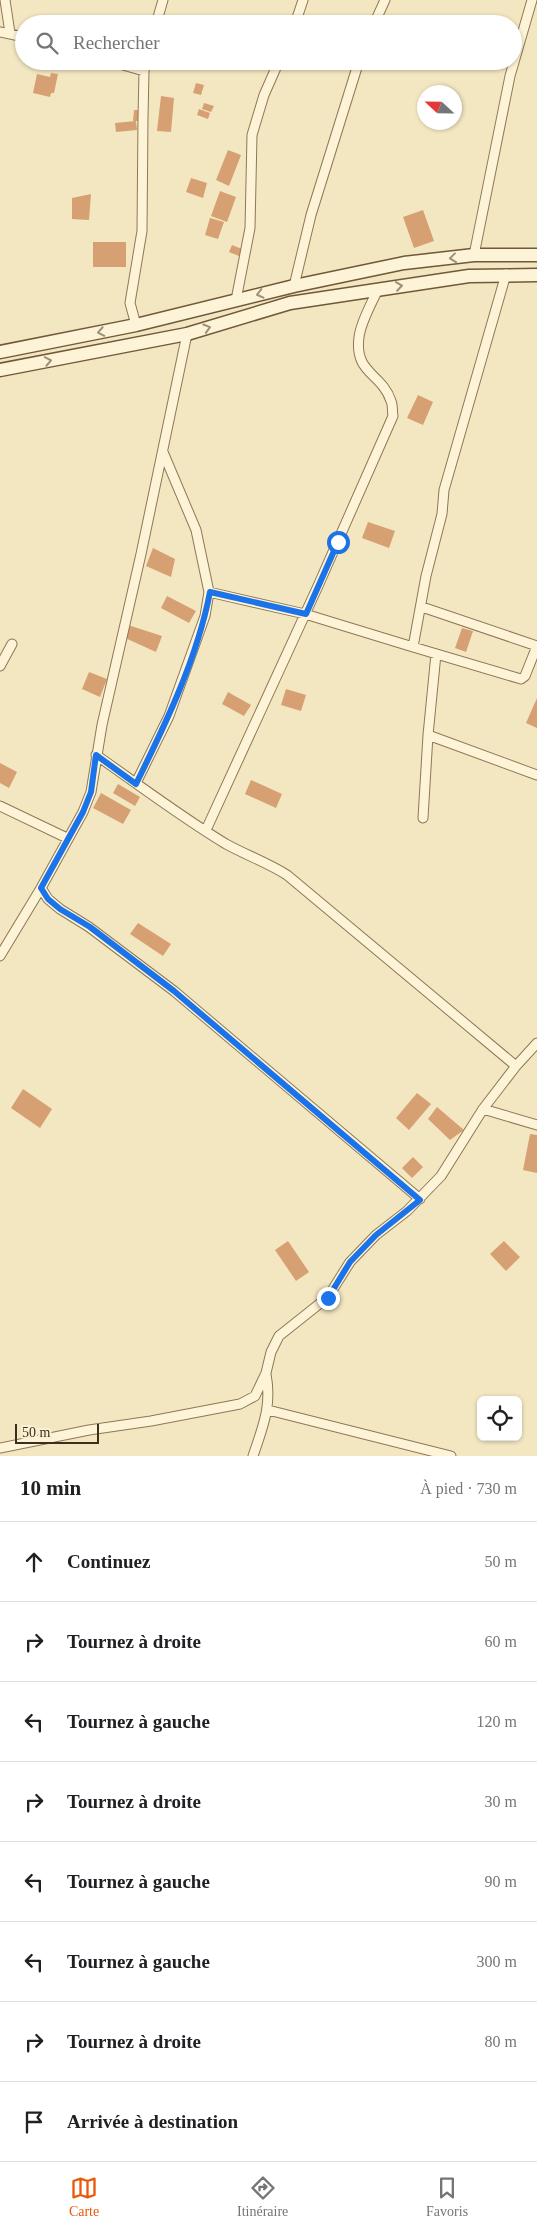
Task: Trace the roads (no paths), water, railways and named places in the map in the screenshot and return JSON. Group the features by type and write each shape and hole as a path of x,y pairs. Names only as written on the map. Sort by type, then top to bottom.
{"street":[{"path":"5,0 5,33"},
{"path":"159,15 163,0"},
{"path":"298,15 303,0"},
{"path":"378,15 385,0"},
{"path":"522,35 532,0"},
{"path":"136,325 130,303 142,231 144,71 141,70"},
{"path":"236,300 250,228 252,135 264,95 275,70"},
{"path":"294,286 311,215 356,70"},
{"path":"474,255 512,70"},
{"path":"0,352 136,325 294,286 404,263 474,255 537,254"},
{"path":"413,647 422,607 426,576 442,514 444,490 506,274"},
{"path":"0,370 187,334 290,303 469,276 537,275"},
{"path":"206,830 306,614 393,416 392,401 382,386 364,367 359,355 359,336 378,289"},
{"path":"0,956 41,888 83,812 91,792 96,755 115,660 163,452 187,334"},
{"path":"136,784 170,716 205,616 210,592 196,530 163,452"},
{"path":"210,592 306,614 521,679 524,676 537,646 422,607"},
{"path":"0,666 12,644"},
{"path":"423,818 428,735 436,654"},
{"path":"428,735 537,774"},
{"path":"96,755 206,830 248,856 270,864 287,875 516,1066"},
{"path":"0,806 67,838"},
{"path":"41,888 48,899 60,909 90,927 174,991 420,1200"},
{"path":"0,1448 89,1430 151,1421 240,1404 255,1396 266,1374 271,1352 279,1336 328,1298 350,1262 376,1235 420,1200 441,1176 483,1109 516,1066 537,1043"},
{"path":"483,1109 537,1125"},
{"path":"253,1456 268,1410 269,1392 266,1374"},
{"path":"268,1410 450,1456"}]}
